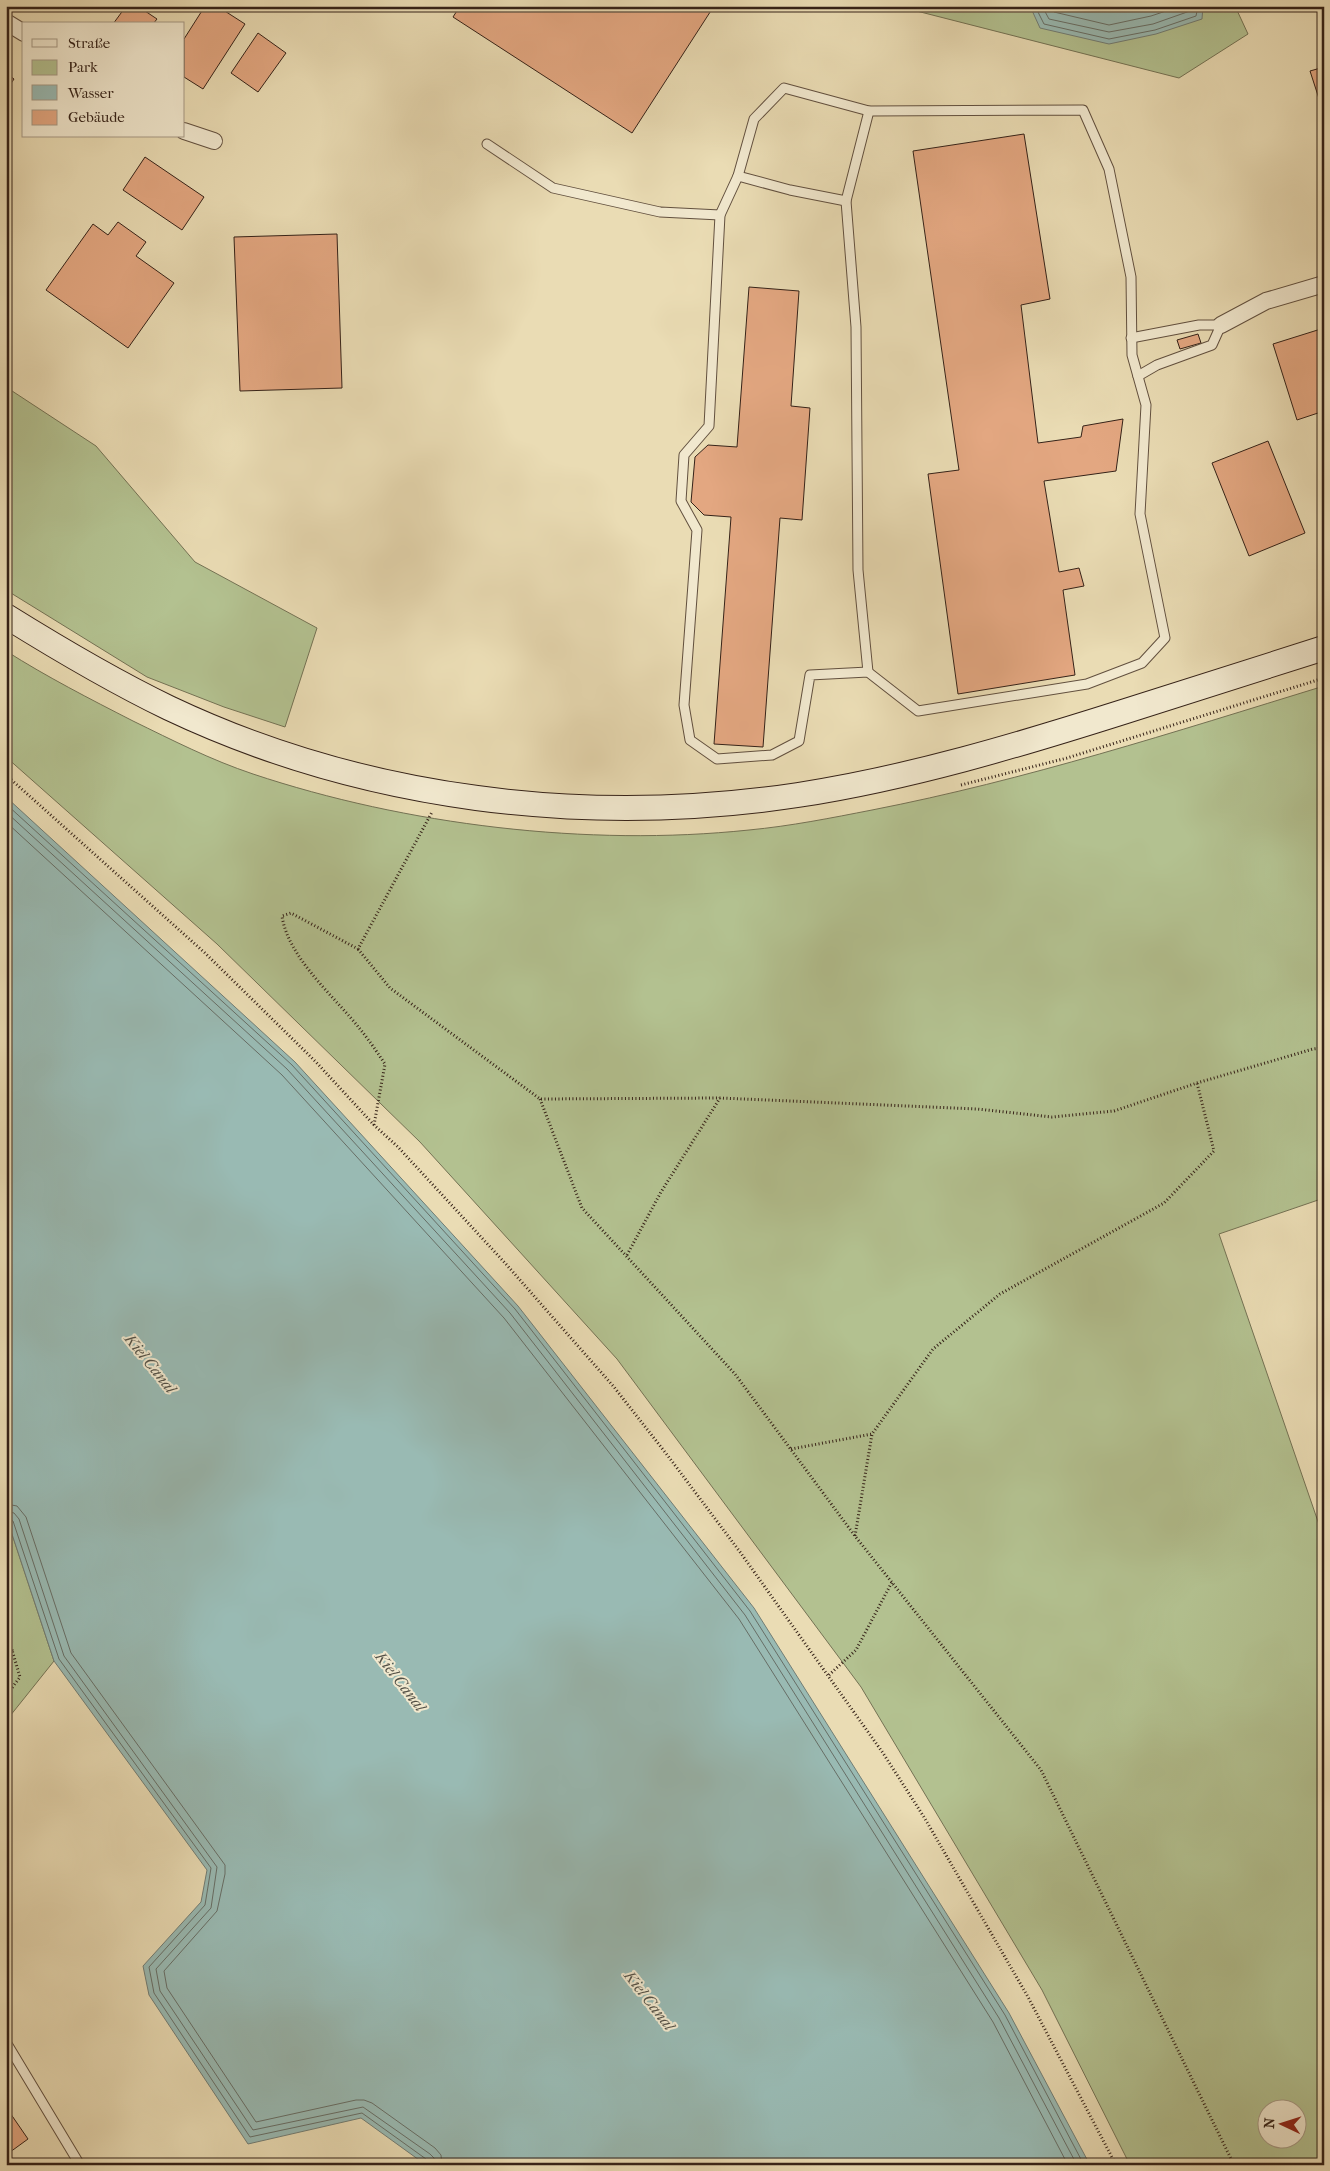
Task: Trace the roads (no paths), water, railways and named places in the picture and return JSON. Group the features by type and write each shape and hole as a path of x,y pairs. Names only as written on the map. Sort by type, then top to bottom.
{"main road":[{"path":"6,616 72,657 170,708 257,744 336,770 444,794 519,802 611,808 704,806 798,795 895,776 1006,749 1324,648"}],"street":[{"path":"6,22 22,32"},
{"path":"185,131 214,141"},
{"path":"1221,325 1266,301 1324,284"}],"lane":[{"path":"784,88 869,111 1083,110 1109,169 1131,277 1132,355 1146,405 1140,514 1165,638 1142,663 1087,684 918,711 868,672 810,675 799,741 772,755 718,759 690,740 684,705 697,530 680,501 684,455 709,426 720,215 738,176 754,119 784,88"},
{"path":"868,672 858,570 856,327 846,201 869,111"},
{"path":"487,144 553,188 660,212 720,215"},
{"path":"738,176 790,190 846,201"},
{"path":"1131,338 1200,325 1221,325 1212,345 1157,365 1138,376"},
{"path":"6,2042 80,2165"}],"water":[{"path":"1030,6 1203,6 1202,19 1156,34 1109,44 1040,28"},
{"name":"Kiel Canal","path":"6,797 295,1062 518,1306 754,1608 1009,2013 1090,2165 426,2165 361,2118 248,2144 149,1995 143,1966 201,1902 207,1870 54,1661 6,1516"}]}
